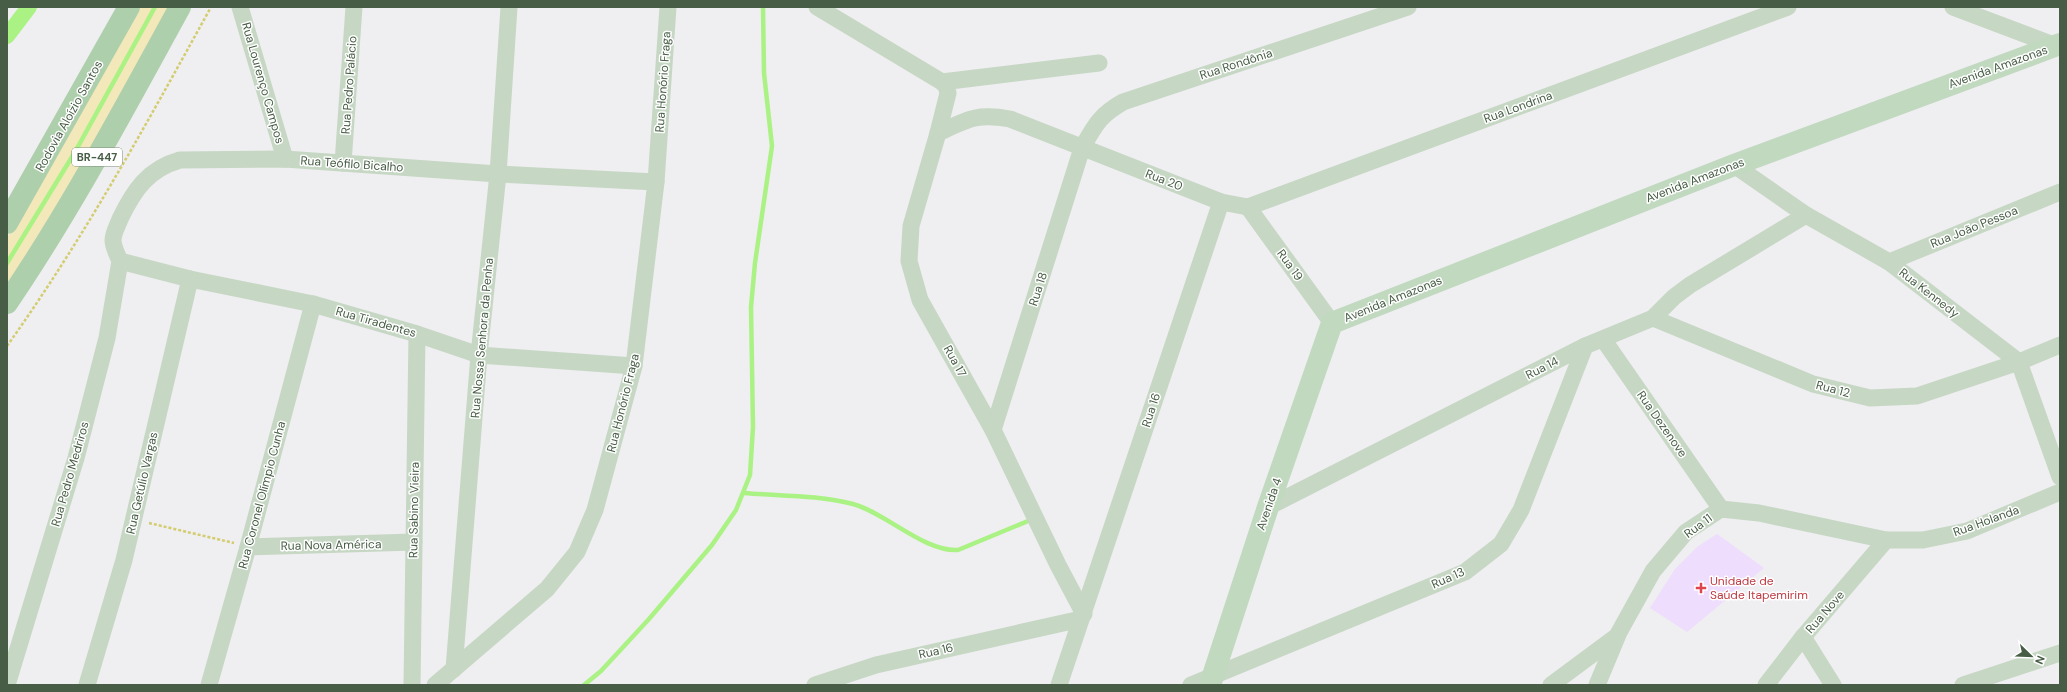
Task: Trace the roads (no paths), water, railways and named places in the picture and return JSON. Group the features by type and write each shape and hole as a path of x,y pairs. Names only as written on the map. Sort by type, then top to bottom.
{"main road":[{"name":"Rodovia Aloízio Santos","path":"7,224 129,7"},
{"name":"BR-447","path":"7,303 44,249 66,212 180,7"}],"street":[{"name":"Rua Lourenço Campos","path":"240,7 285,159"},
{"name":"Rua Pedro Palácio","path":"343,163 354,7"},
{"name":"Rua Nossa Senhora da Penha","path":"454,670 479,355 498,174 509,7"},
{"name":"Rua Honório Fraga","path":"435,685 547,590 577,552 595,510 634,366 656,182 668,7"},
{"path":"817,7 945,87 1098,63"},
{"name":"Rua Rondônia","path":"1082,148 1095,125 1106,112 1122,102 1408,7"},
{"name":"Rua Londrina","path":"1248,206 1788,7"},
{"path":"1953,7 2058,45"},
{"name":"Avenida Amazonas","path":"1332,323 1734,165 2058,45"},
{"name":"Rua 17","path":"945,87 938,133 910,226 909,261 920,300 993,430 1082,616"},
{"name":"Rua 20","path":"938,133 973,117 990,116 1010,120 1221,202 1248,206"},
{"name":"Rua 18","path":"993,430 1082,148"},
{"name":"Rua Teófilo Bicalho","path":"120,261 113,239 124,212 139,186 151,174 164,165 180,160 285,159 498,174 656,182"},
{"name":"Rua Kennedy","path":"1734,165 1806,215 1889,262 2019,362"},
{"name":"Rua João Pessoa","path":"1889,262 2060,192"},
{"name":"Rua 16","path":"1060,685 1221,202"},
{"name":"Rua 19","path":"1248,206 1332,323"},
{"name":"Rua 14","path":"1268,507 1585,346 1653,318 1674,297 1690,285 1806,215"},
{"name":"Rua Tiradentes","path":"120,261 190,279 312,304 417,334 479,355 634,366"},
{"name":"Rua Pedro Medriros","path":"8,682 76,458 107,338 120,261"},
{"name":"Rua Getúlio Vargas","path":"87,685 103,636 134,519 190,279"},
{"name":"Rua Coronel Olímpio Cunha","path":"209,685 248,547 312,304"},
{"name":"Rua 12","path":"1653,318 1813,384 1870,398 1917,396 2019,362 2060,345"},
{"name":"Avenida 4","path":"1211,680 1268,507 1332,323"},
{"name":"Rua Sabino Vieira","path":"412,685 417,334"},
{"name":"Rua Dezenove","path":"1603,339 1721,509"},
{"name":"Rua 13","path":"1191,685 1211,680 1464,572 1500,544 1521,510 1585,346"},
{"path":"2019,362 2060,477"},
{"name":"Rua Holanda","path":"1886,540 1923,540 1967,531 2060,492"},
{"name":"Rua 11","path":"1551,685 1617,636 1653,571 1686,532 1721,509 1759,513 1886,540"},
{"name":"Rua Nove","path":"1766,685 1803,638 1886,540"},
{"name":"Rua Nova América","path":"248,547 414,542"},
{"name":"Rua 16","path":"816,685 876,665 1082,616"},
{"path":"1597,685 1617,636"},
{"path":"1803,638 1833,685"},
{"path":"1963,685 2060,653"}],"waterway":[{"path":"7,36 29,7"},
{"path":"7,263 75,152 155,7"},
{"path":"584,685 601,671 649,619 712,545 736,510 750,475 753,427 751,307 755,263 772,146 764,73 763,7"},
{"path":"744,493 813,497 853,504 879,515 919,539 945,549 958,550 1028,521"}],"place":[{"name":"Unidade de Saúde Itapemirim","path":"1701,588"}]}
